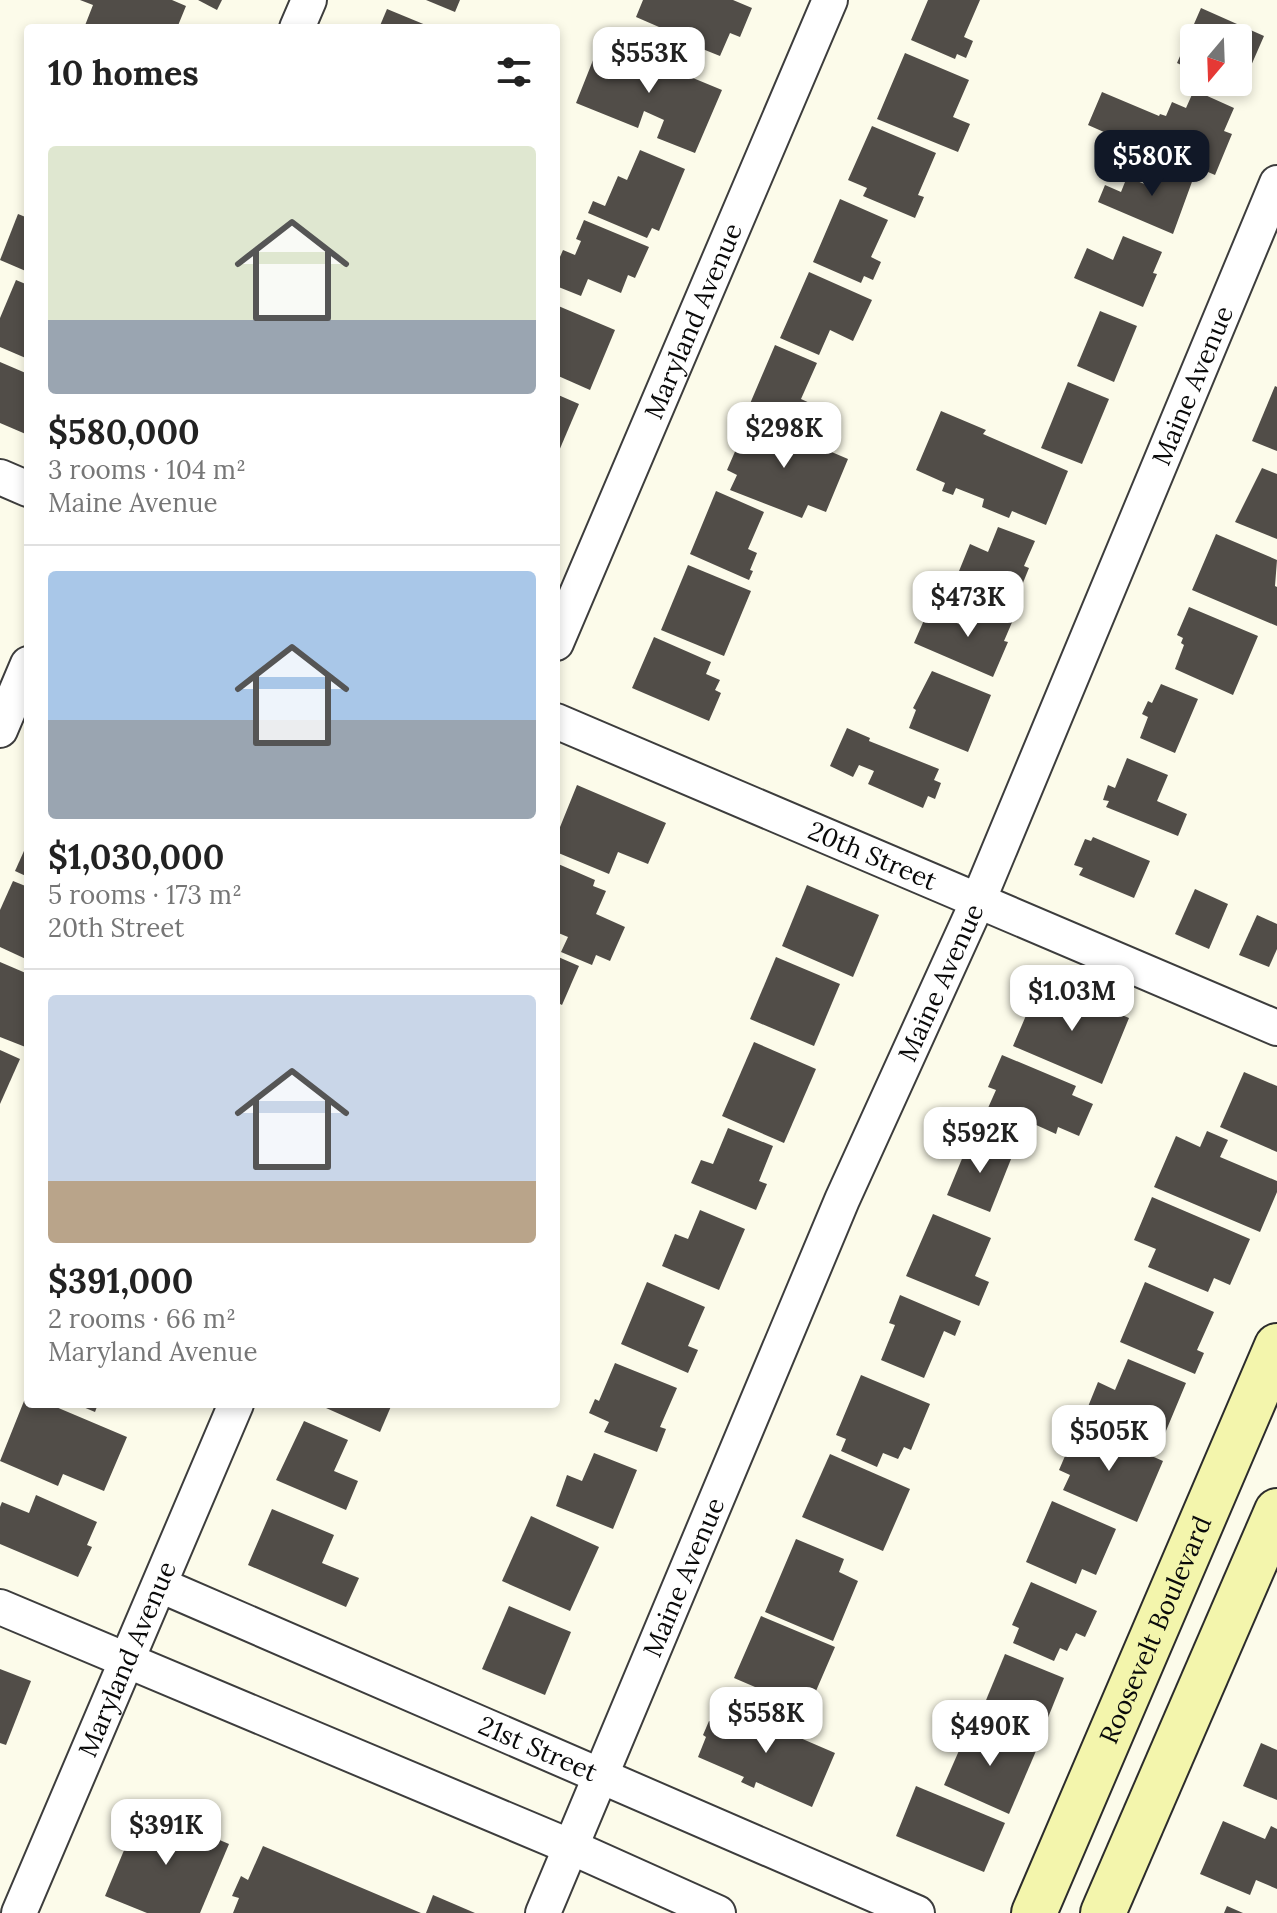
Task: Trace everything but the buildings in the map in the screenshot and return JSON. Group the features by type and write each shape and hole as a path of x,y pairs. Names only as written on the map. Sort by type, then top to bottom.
{"street":[{"path":"299,24 309,0"},
{"name":"Maryland Avenue","path":"560,634 830,0"},
{"name":"Maine Avenue","path":"543,1913 842,1200 978,901 1277,183"},
{"path":"0,477 24,487"},
{"path":"0,730 24,673"},
{"name":"20th Street","path":"560,723 1277,1028"},
{"name":"Roosevelt Boulevard","path":"1034,1913 1277,1346"},
{"name":"Maryland Avenue","path":"19,1913 234,1408"},
{"path":"1103,1913 1277,1511"},
{"name":"21st Street","path":"160,1585 917,1913"},
{"path":"0,1607 571,1847 718,1913"}]}
